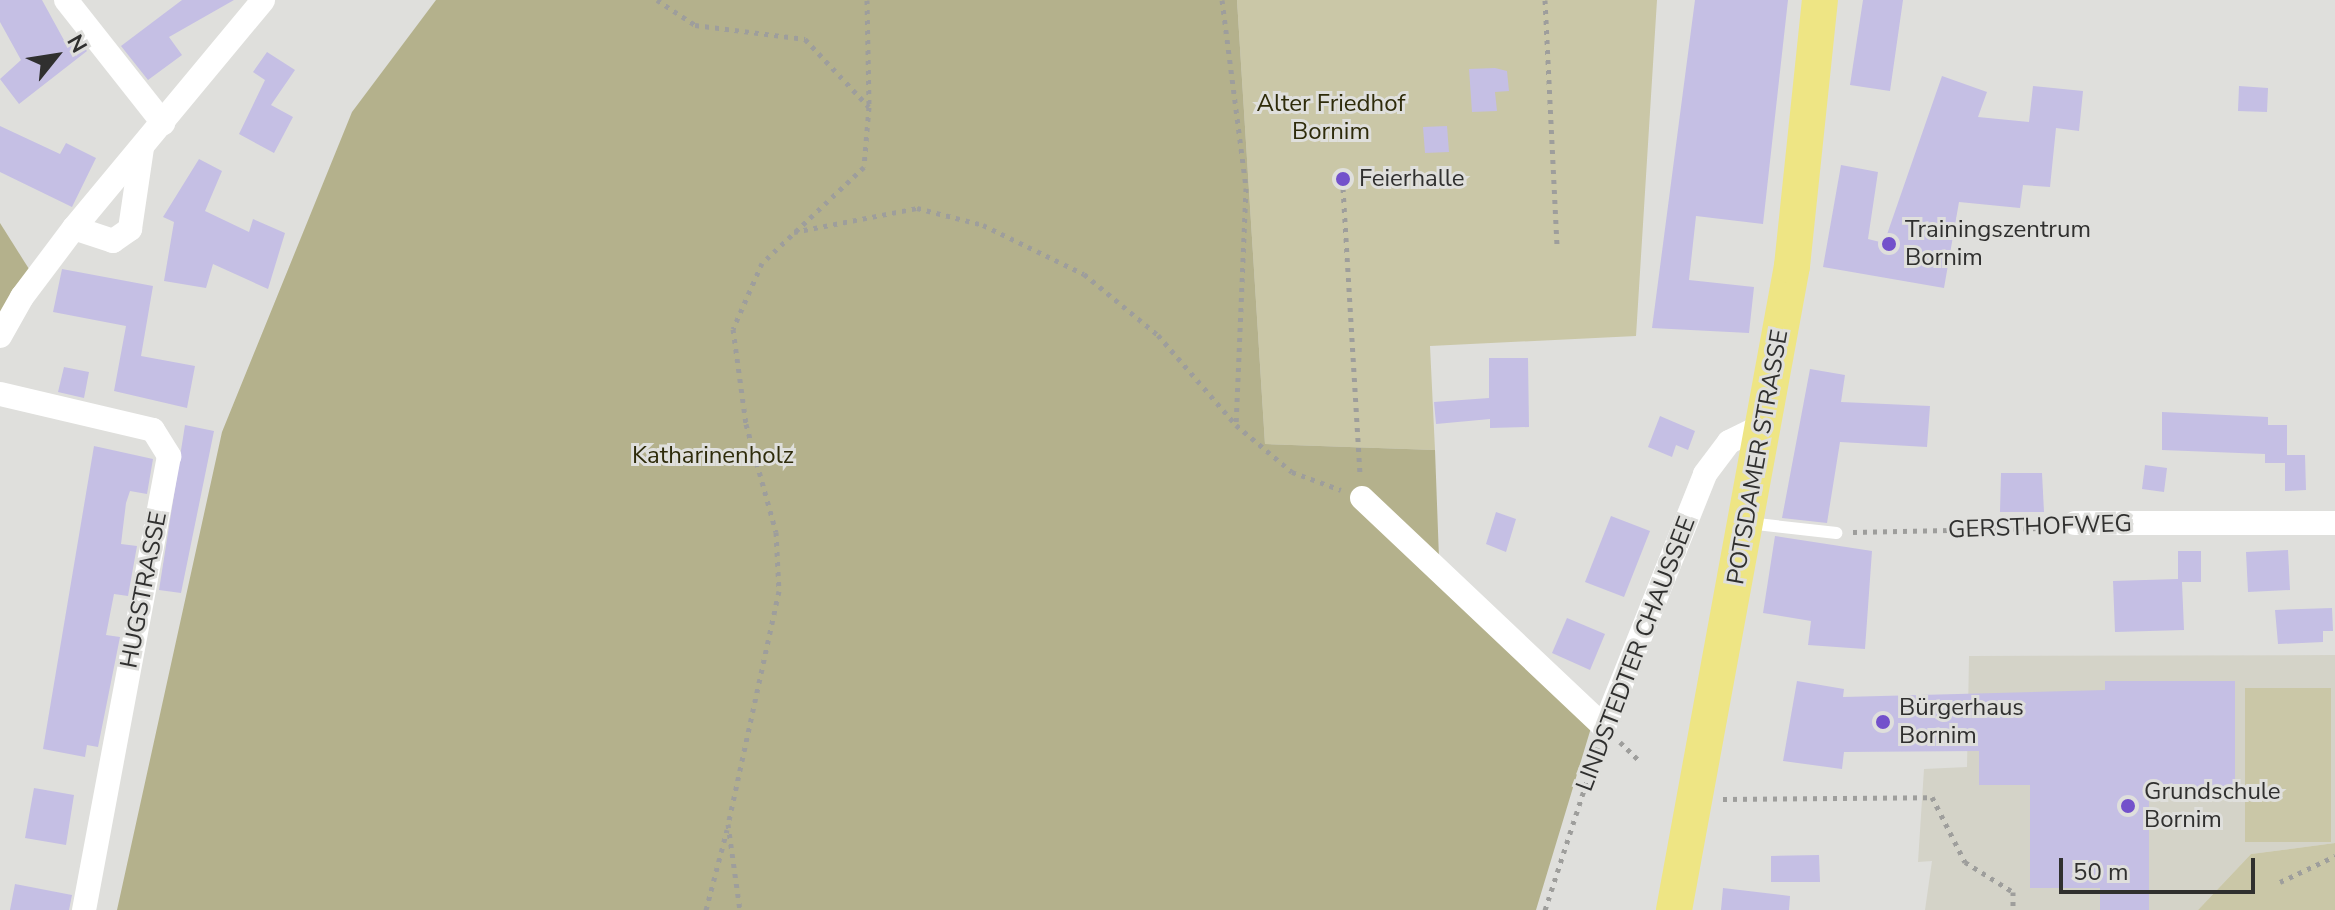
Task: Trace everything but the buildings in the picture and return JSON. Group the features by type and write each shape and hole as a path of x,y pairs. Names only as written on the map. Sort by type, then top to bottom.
{"main road":[{"name":"POTSDAMER STRASSE","path":"1674,910 1792,266 1820,0"}],"street":[{"path":"66,0 163,123"},
{"path":"0,336 22,297 74,228 263,0"},
{"path":"74,228 113,241 130,229 142,148"},
{"name":"HUGSTRASSE","path":"0,394 153,430 169,456 84,910"},
{"name":"LINDSTEDTER CHAUSSEE","path":"1604,727 1705,474 1729,442 1764,425"},
{"path":"1362,498 1604,727"},
{"name":"GERSTHOFWEG","path":"2075,523 2335,523"}],"lane":[{"path":"1746,522 1836,533"}],"path":[{"path":"657,0 695,25 805,39 869,107"},
{"path":"706,910 779,591 776,532 746,424 733,329 762,263 864,167 869,107 867,0"},
{"path":"1222,0 1246,188 1236,425"},
{"path":"1545,0 1557,248"},
{"path":"793,232 917,208 983,225 1084,274 1158,335 1236,425 1292,472 1362,498 1343,188"},
{"name":"GERSTHOFWEG","path":"1836,533 2063,528 2075,523"},
{"name":"LINDSTEDTER CHAUSSEE","path":"1545,910 1604,727"},
{"path":"1694,799 1932,797 1965,862 2013,892 2013,910"},
{"path":"728,824 740,910"},
{"path":"2280,882 2335,856"}],"shaded area":[{"name":"Grundschule Bornim","path":"2335,655 2335,843 2251,854 2198,910 1925,910 1932,861 1918,862 1924,769 1967,767 1969,656"}],"green space":[{"name":"Katharinenholz","path":"436,0 1237,0 1265,444 1435,450 1439,558 1597,708 1536,910 117,910 222,432 352,112"},
{"name":"Alter Friedhof Bornim","path":"1237,0 1657,0 1636,336 1430,346 1435,450 1265,444"},
{"path":"0,223 29,269 0,328"},
{"path":"2245,688 2331,688 2331,842 2245,842"},
{"path":"2335,843 2335,910 2198,910 2251,854"}],"place":[{"name":"Feierhalle","path":"1343,179"},
{"name":"Trainingszentrum Bornim","path":"1889,244"},
{"name":"Bürgerhaus Bornim","path":"1883,722"},
{"name":"Grundschule Bornim","path":"2128,806"}]}
